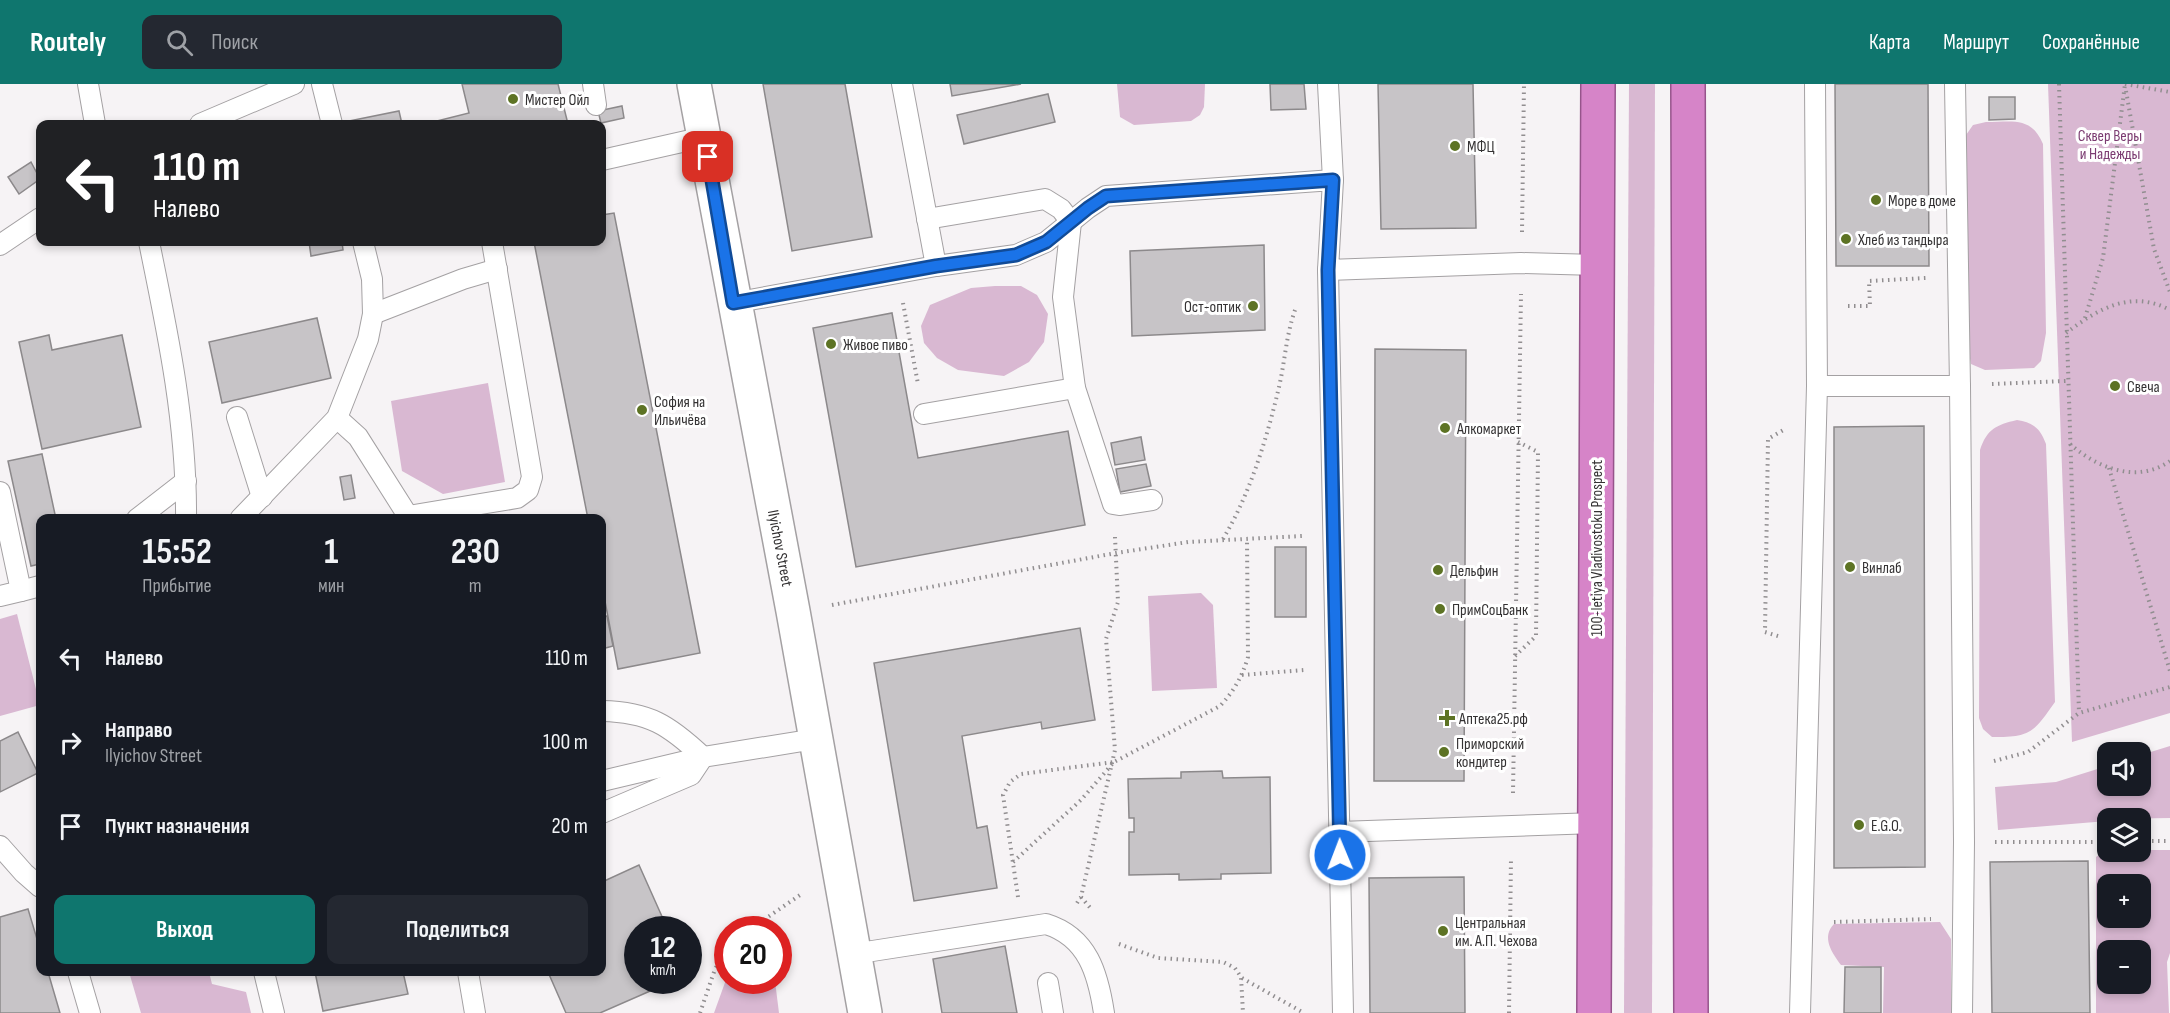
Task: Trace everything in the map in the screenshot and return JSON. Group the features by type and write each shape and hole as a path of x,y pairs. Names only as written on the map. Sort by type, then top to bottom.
{"highway":[{"name":"100-letiya Vladivostoku Prospect","path":"1594,1013 1598,84"},
{"path":"1688,84 1691,1013"}],"street":[{"name":"Ilyichov Street","path":"694,84 733,303 793,611 865,1013"}],"lane":[{"path":"88,84 94,120"},
{"path":"209,120 294,84"},
{"path":"321,84 331,120"},
{"path":"593,84 596,105"},
{"path":"902,84 936,266"},
{"path":"1328,84 1333,180 1328,270 1343,1013"},
{"path":"1800,1013 1817,386 1825,306 1815,84"},
{"path":"1955,84 1964,842 1962,1013"},
{"path":"606,159 704,136"},
{"path":"733,303 936,266 1016,255 1046,242 1106,196 1333,180"},
{"path":"927,219 1045,199 1061,209 1071,222 1063,297 1075,388 1113,504 1119,506 1152,500"},
{"path":"0,246 36,221"},
{"path":"150,246 174,363 183,425 186,514"},
{"path":"245,514 337,418 368,339 373,314 372,279 364,246"},
{"path":"420,514 517,498 528,490 532,477 493,246"},
{"path":"1328,270 1521,263 1597,265"},
{"path":"373,314 463,279 497,269"},
{"path":"1817,386 1960,386"},
{"path":"924,414 1075,388"},
{"path":"237,417 262,497"},
{"path":"337,418 358,437 407,514"},
{"path":"143,514 186,481"},
{"path":"0,492 31,588 0,596"},
{"path":"606,711 628,711 646,716 674,729 703,757"},
{"path":"606,780 703,757 815,739"},
{"path":"606,811 691,775 703,757"},
{"path":"1339,832 1594,824"},
{"path":"0,846 36,884"},
{"path":"853,954 1047,924 1060,928 1088,953 1094,968 1104,1013"},
{"path":"79,976 90,1013"},
{"path":"265,976 274,1013"},
{"path":"469,976 475,1013"},
{"path":"1048,983 1053,1013"}],"path":[{"path":"2059,84 2066,381 2079,713"},
{"path":"2085,318 2103,258 2125,84 2154,249 2170,292"},
{"path":"2125,84 2170,92"},
{"path":"1223,540 1233,523 1267,433 1280,385 1288,331 1300,295 1328,270"},
{"path":"898,274 924,414"},
{"path":"1870,306 1869,281 1927,278"},
{"path":"2065,333 2085,318 2110,305 2127,301 2151,302 2170,310"},
{"path":"1960,386 2066,381"},
{"path":"1765,632 1768,439 1791,426"},
{"path":"1509,1013 1518,442 1538,452 1538,512 1536,636 1515,656"},
{"path":"2069,444 2085,458 2109,468 2141,472 2157,468 2170,461"},
{"path":"2109,468 2170,671"},
{"path":"1060,928 1081,897 1114,762 1106,639 1118,602 1113,504"},
{"path":"793,611 1116,553 1223,540 1333,535"},
{"path":"1023,928 1003,795 1010,782 1021,774 1114,762 1220,706 1231,694 1242,675 1248,657 1247,539"},
{"path":"1242,675 1298,671 1335,660"},
{"path":"2028,752 2079,713 2170,687"},
{"path":"1013,862 1081,800 1114,762"},
{"path":"2151,841 2170,841"},
{"path":"2028,843 2097,842"},
{"path":"769,916 806,890"},
{"path":"1081,897 1094,913"},
{"path":"1801,923 1962,919"},
{"path":"1112,936 1118,944 1158,958 1223,962 1235,968 1241,977 1304,1013"},
{"path":"700,1013 702,1000 714,969"},
{"path":"1241,977 1243,1013"}],"green space":[{"path":"1117,84 1205,84 1204,107 1200,115 1191,121 1134,125 1120,117"},
{"path":"1629,84 1655,84 1652,1013 1624,1013"},
{"name":"Сквер Веры и Надежды","path":"2048,84 2170,84 2170,713 2072,742"},
{"path":"1986,122 2020,122 2033,129 2043,144 2046,333 2041,361 2034,368 1985,370 1971,364 1968,347 1966,135 1973,125"},
{"path":"1021,286 1037,295 1048,314 1044,342 1029,362 1004,376 958,370 937,358 924,343 921,326 930,305 971,288"},
{"path":"488,383 505,482 443,494 402,471 391,401"},
{"path":"2017,420 2036,427 2046,444 2055,702 2036,727 2030,731 2015,736 1992,737 1983,729 1979,718 1980,450 1993,429"},
{"path":"1201,593 1213,605 1217,688 1152,691 1148,596"},
{"path":"17,614 36,689 36,706 0,716 0,619"},
{"path":"2170,746 2170,818 2151,818 2151,808 2097,808 2097,822 1998,830 1995,787 2056,782 2097,769 2097,796 2151,796 2151,752"},
{"path":"2151,850 2170,850 2170,953 2167,962 2169,1013 2096,1013 2096,857 2097,862 2151,862"},
{"path":"1940,922 1951,939 1951,1013 1883,1013 1884,967 1841,965 1831,950 1828,940 1828,934 1834,924"},
{"path":"130,976 210,976 212,984 246,992 251,1013 141,1013"},
{"path":"721,994 777,994 779,1013 714,1013"}],"building":[{"name":"Мистер Ойл","path":"462,84 558,84 567,120 441,120 469,113"},
{"path":"763,84 845,84 872,237 792,251"},
{"path":"950,84 1021,84 952,96"},
{"path":"1270,84 1304,84 1306,109 1271,110"},
{"path":"1378,84 1473,84 1476,228 1381,229"},
{"path":"1835,84 1928,84 1929,266 1836,266"},
{"path":"1048,94 1055,122 964,144 957,115"},
{"path":"1989,97 2015,97 2015,119 1989,120"},
{"path":"622,106 624,118 606,122 606,120 600,120 598,111"},
{"path":"399,111 401,120 354,120"},
{"path":"31,162 36,171 36,182 19,194 8,177"},
{"path":"614,213 700,653 618,669 606,607 606,514 587,514 535,246 606,246 606,214"},
{"path":"1264,245 1265,330 1132,336 1130,251"},
{"path":"310,246 342,246 343,250 311,256"},
{"path":"892,313 918,458 1068,431 1085,525 856,567 813,328"},
{"path":"317,318 331,378 222,403 209,342"},
{"path":"49,335 52,350 122,335 141,427 42,449 19,342"},
{"path":"1375,349 1466,350 1464,781 1374,781"},
{"path":"1924,426 1925,867 1834,868 1834,427"},
{"path":"1141,437 1145,460 1115,465 1111,443"},
{"path":"42,454 55,514 36,514 36,565 31,566 8,461"},
{"path":"1146,464 1151,486 1120,492 1116,469"},
{"path":"351,475 355,498 344,500 340,477"},
{"path":"1275,547 1306,547 1306,617 1275,617"},
{"path":"606,616 613,646 606,648"},
{"path":"1080,628 1095,720 1042,729 1041,722 962,736 977,828 987,826 997,888 914,901 874,663"},
{"path":"18,732 36,769 36,774 0,792 0,741"},
{"path":"1222,771 1223,778 1270,777 1271,873 1221,874 1221,879 1179,880 1179,874 1129,875 1129,832 1134,832 1134,818 1129,818 1128,779 1181,778 1181,772"},
{"path":"2088,861 2090,1013 1992,1013 1990,862"},
{"path":"639,865 662,916 624,916 624,994 643,994 600,1013 566,1013 550,976 606,976 606,880"},
{"path":"1464,877 1465,1013 1370,1013 1369,878"},
{"path":"28,909 36,936 36,976 49,976 60,1013 0,1013 0,917"},
{"path":"1005,946 1017,1013 942,1013 933,959"},
{"path":"1845,967 1881,967 1881,1013 1844,1013"},
{"path":"316,976 404,976 408,994 323,1011"}],"place":[{"name":"Мистер Ойл","path":"513,99"},
{"name":"МФЦ","path":"1455,146"},
{"name":"Море в доме","path":"1876,200"},
{"name":"Хлеб из тандыра","path":"1846,239"},
{"name":"Ост-оптик","path":"1253,306"},
{"name":"Живое пиво","path":"831,344"},
{"name":"Свеча","path":"2115,386"},
{"name":"София на Ильичёва","path":"642,410"},
{"name":"Алкомаркет","path":"1445,428"},
{"name":"Винлаб","path":"1850,567"},
{"name":"Дельфин","path":"1438,570"},
{"name":"ПримСоцБанк","path":"1440,609"},
{"name":"Аптека25.рф","path":"1447,718"},
{"name":"Приморский кондитер","path":"1444,752"},
{"name":"E.G.O.","path":"1859,825"},
{"name":"Центральная им. А.П. Чехова","path":"1443,931"}],"route":[{"path":"708,157 733,303 936,266 1016,255 1046,242 1106,196 1333,180 1328,270 1340,855"}]}
